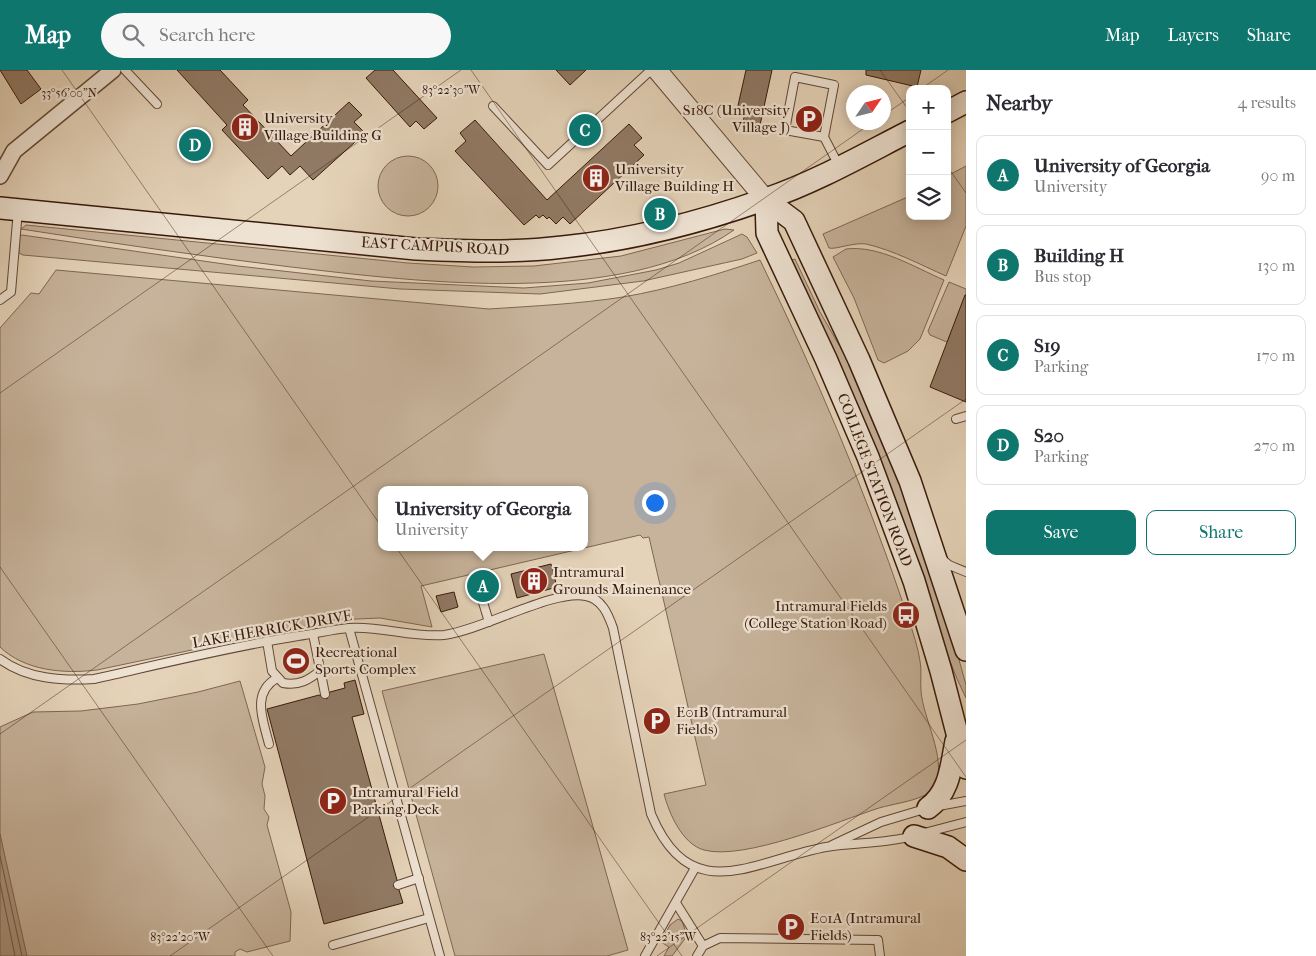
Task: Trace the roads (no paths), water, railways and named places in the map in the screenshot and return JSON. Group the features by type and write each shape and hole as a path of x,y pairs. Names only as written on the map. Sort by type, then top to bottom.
{"main road":[{"path":"951,110 966,102"},
{"name":"EAST CAMPUS ROAD","path":"9,209 416,249 514,250 562,248 636,236 766,200 906,133"},
{"name":"COLLEGE STATION ROAD","path":"766,200 794,221 802,238 910,481 964,636"},
{"name":"COLLEGE STATION ROAD","path":"766,200 767,233 868,457 914,581 941,671 966,768"},
{"path":"928,808 939,801 944,792 957,735"},
{"path":"914,836 948,847 966,860"}],"street":[{"path":"0,176 4,154 14,151 113,70"},
{"name":"COLLEGE STATION ROAD","path":"657,70 766,200"}],"lane":[{"path":"125,70 157,104"},
{"path":"493,106 548,166 650,70"},
{"path":"824,137 785,130 795,77 834,85 824,137 839,166"},
{"path":"0,300 10,292 14,279 9,209"},
{"path":"956,419 966,416"},
{"path":"935,551 949,565 966,572"},
{"path":"478,586 489,622"},
{"name":"LAKE HERRICK DRIVE","path":"0,659 22,671 44,678 68,681 94,680 267,641 349,628 389,629 426,636 445,635 574,594 596,599 604,606 613,628 651,814 661,837 671,849 695,868"},
{"path":"349,628 440,956"},
{"path":"313,634 325,694"},
{"path":"267,641 272,671 283,683 299,684 307,681 321,670"},
{"path":"269,744 260,701 266,688 277,678"},
{"path":"828,847 881,822 928,808 966,801"},
{"path":"645,956 695,868 708,871 742,869 828,847 890,842 966,822"},
{"path":"398,885 418,878"},
{"path":"676,903 704,946"},
{"path":"333,944 429,918"},
{"path":"697,956 704,946 720,938 878,940 880,956"}],"water":[{"path":"0,834 27,956 0,956"}],"place":[{"name":"S18C (University Village J)","path":"809,119"},
{"name":"University Village Building G","path":"245,127"},
{"name":"S19","path":"585,130"},
{"name":"S20","path":"195,145"},
{"name":"University Village Building H","path":"596,178"},
{"name":"Building H","path":"660,214"},
{"name":"Intramural Grounds Mainenance","path":"534,581"},
{"name":"University of Georgia","path":"483,586"},
{"name":"Intramural Fields (College Station Road)","path":"906,615"},
{"name":"Recreational Sports Complex","path":"296,661"},
{"name":"E01B (Intramural Fields)","path":"657,721"},
{"name":"Intramural Field Parking Deck","path":"333,801"},
{"name":"E01A (Intramural Fields)","path":"791,927"}]}
